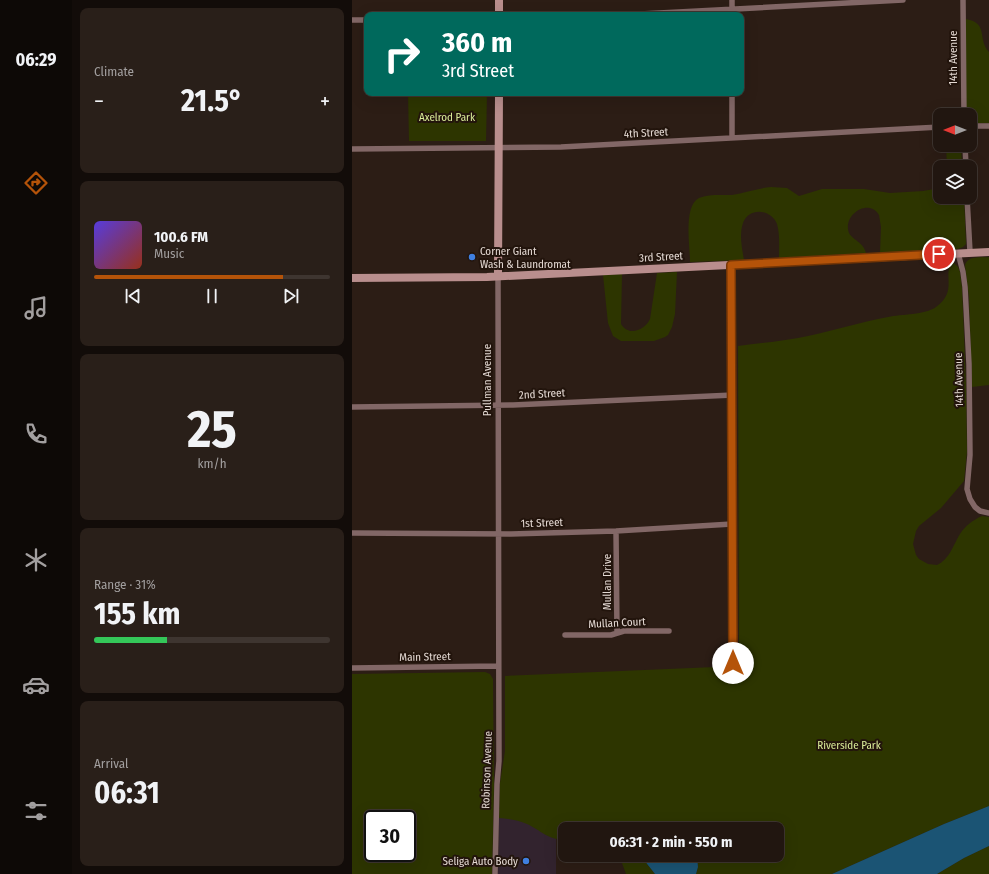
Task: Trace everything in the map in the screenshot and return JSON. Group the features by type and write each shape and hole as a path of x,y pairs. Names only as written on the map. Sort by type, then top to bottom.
{"street":[{"path":"499,0 499,12"},
{"path":"732,0 732,12 903,0"},
{"name":"14th Avenue","path":"963,0 964,108"},
{"path":"352,20 364,20"},
{"name":"Pullman Avenue","path":"498,666 499,96"},
{"path":"732,96 732,138"},
{"path":"977,126 989,126"},
{"name":"4th Street","path":"352,149 561,147 933,127"},
{"path":"968,204 970,252"},
{"name":"3rd Street","path":"352,278 498,276 989,252"},
{"name":"14th Avenue","path":"958,253 965,287 968,352 970,455 967,485 969,497 974,505 980,511 989,513"},
{"path":"731,265 733,395 733,663"},
{"name":"2nd Street","path":"352,407 498,405 733,395"},
{"name":"1st Street","path":"352,533 498,534 616,531 732,524"},
{"name":"Mullan Drive","path":"616,531 617,633"},
{"name":"Mullan Court","path":"565,635 611,635 623,631 669,631"},
{"name":"Main Street","path":"352,668 498,666"},
{"name":"Robinson Avenue","path":"495,874 496,784 499,761 498,666"}],"shaded area":[{"path":"499,809 556,809 556,874 498,874"}],"green space":[{"path":"966,19 978,24 989,52 989,123 977,123 977,108 966,108"},
{"name":"Axelrod Park","path":"408,96 487,96 486,141 409,141"},
{"path":"946,152 961,152 962,160 947,160"},
{"path":"761,188 787,188 799,196 822,189 864,189 890,193 933,189 933,204 964,204 966,244 958,249 880,253 881,227 879,215 875,210 865,208 859,210 851,217 848,223 848,229 851,236 862,245 866,253 779,258 779,236 777,224 770,215 755,212 750,214 743,223 741,237 744,260 690,262 688,227 691,209 694,202 699,198 706,196 732,195"},
{"path":"989,257 989,385 972,387 969,297 965,265 972,258"},
{"name":"Riverside Park","path":"953,262 958,267 962,288 967,451 964,481 941,508 919,526 916,531 913,544 916,555 919,559 928,564 937,565 945,559 962,531 972,521 982,516 989,517 989,806 944,824 832,874 696,874 698,862 784,862 784,822 558,822 558,839 553,838 524,823 499,818 500,783 505,751 505,676 739,666 738,346 799,338 878,319 926,312 936,307 943,301 947,294 950,267"},
{"path":"677,272 675,314 672,327 668,335 654,341 621,341 613,336 608,323 603,275 622,274 621,324 624,328 632,331 641,329 650,319 657,273"},
{"path":"485,672 490,674 493,679 494,786 492,874 352,874 352,674"},
{"path":"989,846 989,874 937,874 964,858"},
{"path":"622,862 646,862 655,874 626,874"}],"water":[{"path":"989,806 989,846 964,858 937,874 832,874 944,824"},
{"path":"646,862 698,862 696,874 655,874"}],"place":[{"name":"Corner Giant Wash & Laundromat","path":"472,257"},
{"name":"Seliga Auto Body","path":"526,861"}],"route":[{"path":"733,663 733,395 731,265 939,254"}]}
